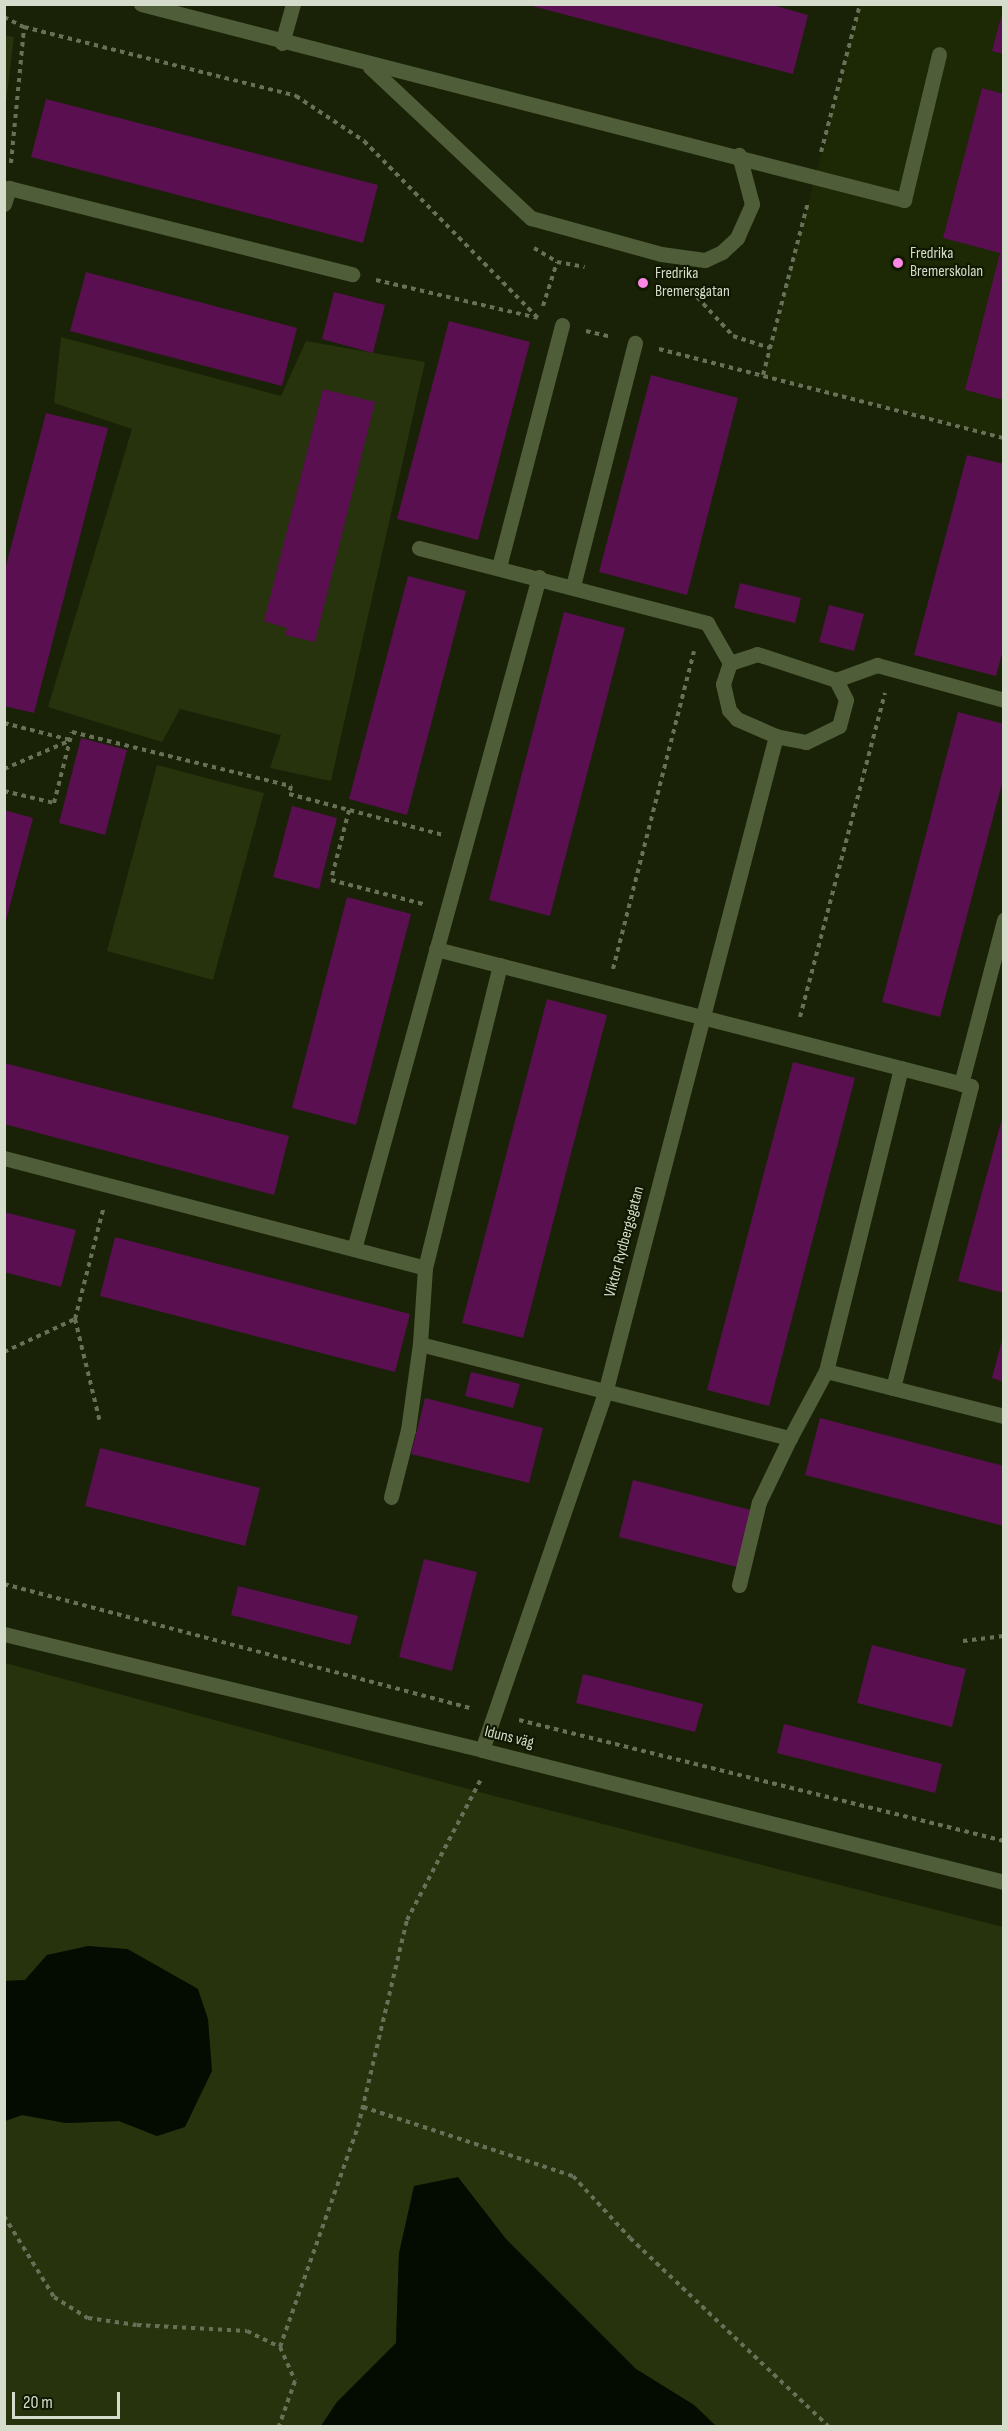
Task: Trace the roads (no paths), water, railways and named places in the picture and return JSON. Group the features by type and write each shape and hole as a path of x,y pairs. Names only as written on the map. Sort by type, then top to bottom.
{"street":[{"path":"141,4 282,43 739,155 814,179 904,200 939,54"},
{"path":"282,43 293,4"},
{"path":"368,65 531,218 661,254 705,260 722,252 737,238 752,204 739,155"},
{"path":"4,204 9,188 352,274"},
{"path":"499,567 562,325"},
{"path":"573,586 635,343"},
{"path":"419,548 573,586 707,623 730,663 723,684 729,710 737,719 776,736 806,742 839,726 846,700 836,680"},
{"path":"354,1249 538,577"},
{"path":"730,663 757,654 836,680 877,665 1004,700"},
{"name":"Viktor Rydbergsgatan","path":"482,1750 606,1389 776,736"},
{"path":"961,1083 1004,920"},
{"path":"436,949 971,1086 893,1388"},
{"path":"391,1497 408,1430 420,1344 425,1268 500,965"},
{"path":"739,1585 759,1502 826,1371 900,1068"},
{"path":"4,1158 425,1268"},
{"path":"420,1344 606,1389 790,1438"},
{"path":"826,1371 1004,1416"},
{"name":"Iduns väg","path":"4,1635 482,1750 1004,1882"}],"place":[{"name":"Fredrika Bremerskolan","path":"898,263"},
{"name":"Fredrika Bremersgatan","path":"643,283"}]}
